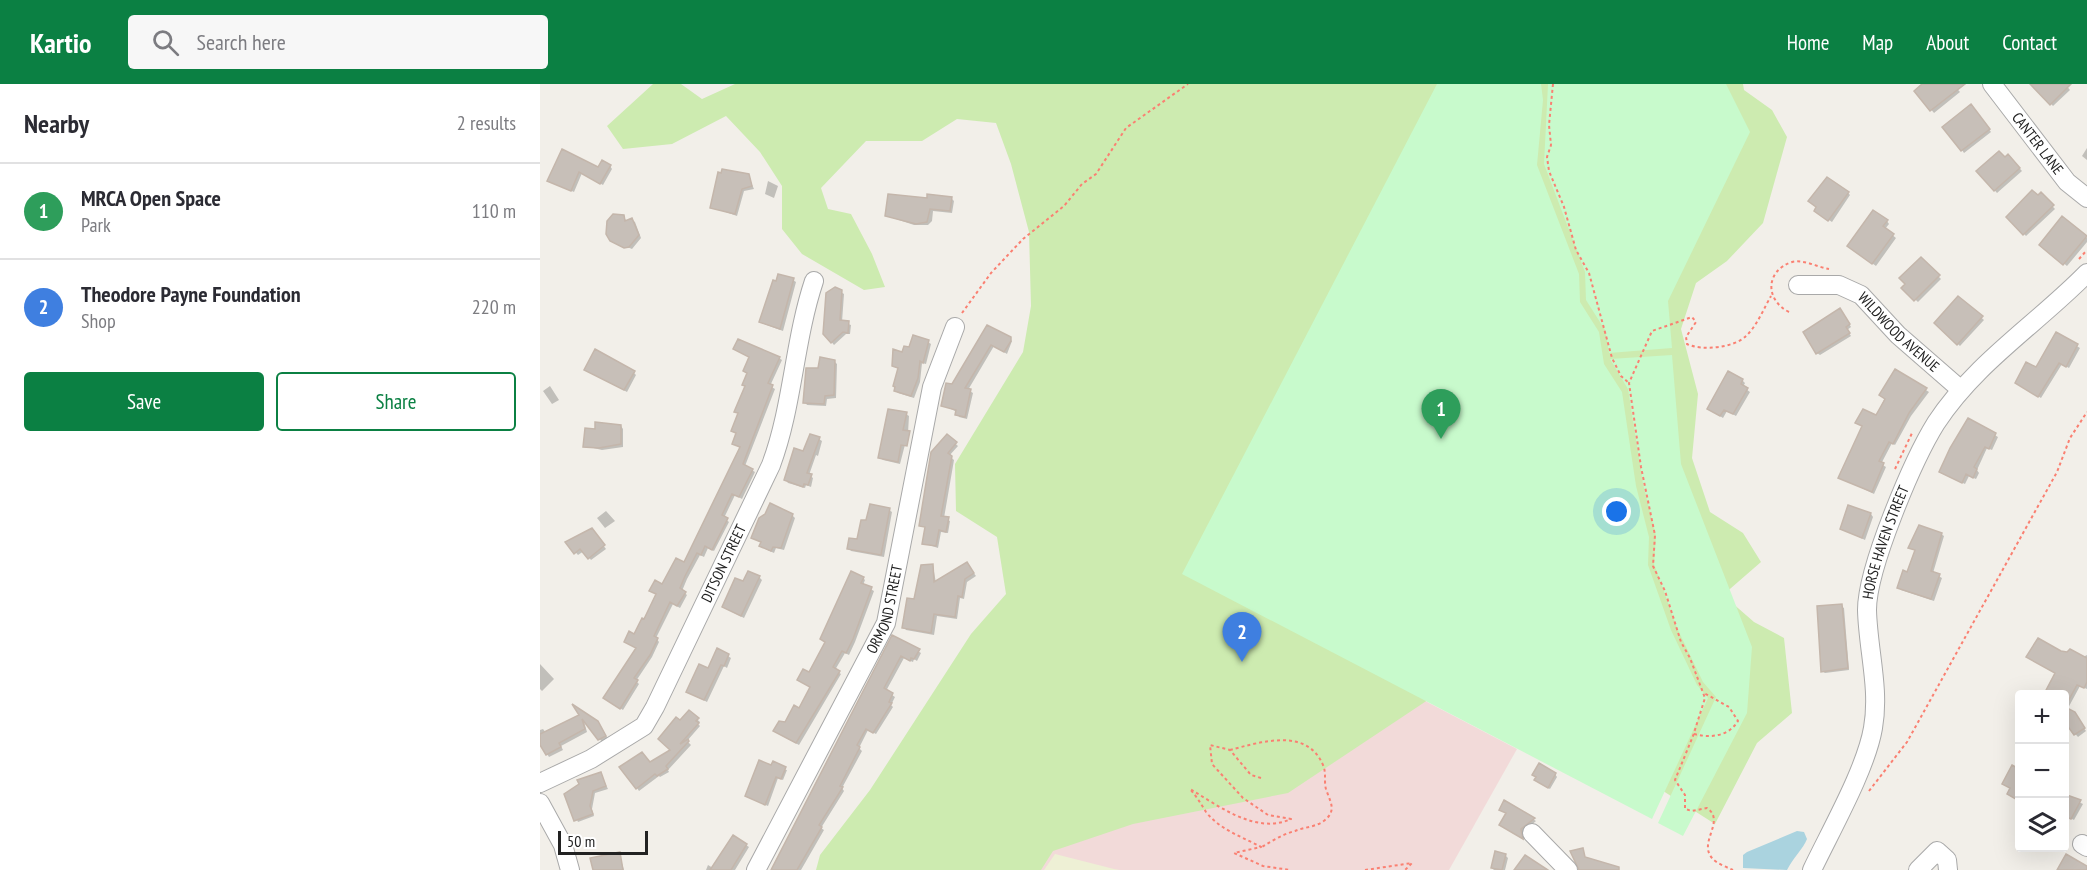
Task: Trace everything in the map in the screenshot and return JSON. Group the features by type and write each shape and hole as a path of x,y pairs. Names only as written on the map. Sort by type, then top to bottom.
{"street":[{"name":"CANTER LANE","path":"1992,84 2067,182 2087,198"},
{"name":"HORSE HAVEN STREET","path":"1812,870 1871,737 1876,701 1867,610 1876,567 1911,470 1935,425 1960,389 2081,268"},
{"name":"DITSON STREET","path":"540,783 591,759 644,726 655,707 779,445 801,322 814,281"},
{"name":"WILDWOOD AVENUE","path":"1798,285 1839,285 1861,295 1898,334 1960,389"},
{"name":"ORMOND STREET","path":"756,870 886,623 932,387 955,327"},
{"path":"540,804 563,845 570,870"},
{"path":"1532,833 1568,870"},
{"path":"1918,870 1937,851 1947,860 1948,870"}],"path":[{"path":"955,327 968,303 999,264 1023,239 1064,206 1082,184 1096,174 1126,128 1188,84"},
{"path":"1553,84 1549,125 1551,146 1547,157 1549,171 1562,201 1576,250 1588,273 1612,358 1621,376 1629,383"},
{"path":"2081,268 2087,250"},
{"path":"1733,870 1712,859 1709,854 1713,812 1707,808 1692,811 1685,809 1685,795 1675,780 1694,734 1705,698 1690,658 1681,642 1665,591 1653,566 1655,535 1641,467 1629,383 1652,331 1695,317 1696,322 1686,337 1687,344 1701,348 1736,341 1751,330 1771,296"},
{"path":"1867,792 1907,742 2057,472 2070,438 2087,412"},
{"path":"1893,473 1916,426"},
{"path":"1694,734 1709,737 1730,730 1738,722 1729,707 1703,692"},
{"path":"1261,848 1229,832 1207,813 1202,802 1190,789 1234,814 1259,824 1283,823 1291,819 1268,815 1257,809 1226,781 1212,764 1210,745 1230,750 1256,743 1288,740 1307,745 1323,764 1326,775 1325,787 1333,805 1332,812 1324,821 1294,831 1261,848 1234,853 1263,866 1290,870"},
{"path":"1230,750 1251,775 1261,778"},
{"path":"1365,870 1412,863 1405,870"}],"shaded area":[{"path":"1182,574 1517,749 1449,870 1023,870"}],"green space":[{"path":"653,84 681,84 702,99 735,84 1743,84 1744,90 1772,110 1787,137 1763,223 1727,261 1696,283 1681,329 1698,394 1692,458 1710,512 1743,533 1761,562 1723,595 1754,622 1784,638 1792,713 1757,743 1715,824 1473,670 1288,793 1133,824 1053,851 1041,870 816,870 820,855 870,790 971,634 1006,594 997,537 956,511 955,464 1023,352 1031,306 1029,232 1011,164 996,123 957,119 922,141 866,141 821,188 828,209 851,214 872,254 885,287 864,290 802,254 782,229 782,186 760,152 726,116 672,144 623,149 607,126"},
{"path":"1437,84 1541,84 1543,100 1537,165 1579,274 1580,302 1599,332 1604,364 1622,392 1636,486 1649,537 1648,565 1671,630 1697,685 1708,698 1652,819 1182,574"},
{"path":"1548,84 1726,84 1750,132 1668,301 1672,348 1609,353 1605,330 1586,300 1585,272 1544,164"},
{"path":"1672,355 1681,464 1752,647 1747,713 1683,836 1658,823 1716,697 1703,682 1677,628 1654,564 1656,536 1643,484 1628,389 1610,359"},
{"path":"1055,854 1114,869 1120,870 1044,870"}],"water":[{"path":"1797,831 1804,832 1807,839 1787,870 1743,868 1743,855 1747,852"}],"building":[{"path":"1922,84 1965,84 1930,111 1914,91"},
{"path":"2030,84 2071,84 2050,105"},
{"path":"1971,104 1990,129 1961,151 1942,127"},
{"path":"562,149 598,167 602,160 611,165 600,184 579,172 571,191 547,181"},
{"path":"1999,151 2005,157 2008,154 2020,168 1994,191 1976,171"},
{"path":"722,169 749,174 752,186 742,189 735,214 710,208 718,172 721,173"},
{"path":"1827,177 1849,192 1828,221 1814,211 1816,207 1808,201"},
{"path":"2032,190 2038,195 2041,192 2054,205 2023,235 2006,217"},
{"path":"888,194 927,198 927,194 952,197 950,211 930,209 927,222 916,224 885,216"},
{"path":"1873,210 1888,220 1883,226 1894,234 1872,264 1847,246"},
{"path":"613,214 624,215 625,221 632,218 639,235 629,247 624,248 610,241 606,234 607,221"},
{"path":"2062,216 2087,236 2063,265 2039,245"},
{"path":"1921,257 1940,275 1914,301 1901,288 1905,284 1899,278"},
{"path":"778,274 794,278 780,329 759,322 773,280 776,281"},
{"path":"835,287 842,290 840,320 849,321 848,333 843,332 831,343 823,334 826,293"},
{"path":"1958,296 1983,316 1957,345 1934,323"},
{"path":"1840,308 1850,324 1846,327 1850,333 1816,354 1803,332"},
{"path":"987,325 1011,337 1011,341 1004,352 991,345 965,388 971,389 965,417 955,415 956,410 941,406 946,383 952,384"},
{"path":"2056,332 2078,344 2066,367 2059,363 2038,397 2015,383 2026,362 2036,367"},
{"path":"913,335 929,340 923,363 920,361 918,378 911,396 894,391 893,386 898,368 892,366 893,349 902,352 904,346 909,347"},
{"path":"738,339 780,357 768,383 773,385 743,464 753,469 739,497 732,494 722,515 728,518 712,550 705,546 701,555 697,553 680,588 686,592 677,606 670,602 654,636 658,638 650,655 634,678 638,680 620,709 603,698 636,648 624,642 629,631 634,634 642,618 644,619 656,594 649,591 655,580 662,584 676,558 684,562 740,447 732,444 736,433 731,431 738,413 734,412 745,386 742,385 747,373 743,371 749,357 733,349"},
{"path":"595,349 635,371 624,390 584,370"},
{"path":"820,357 835,360 834,395 825,396 824,404 803,403 806,368 818,368"},
{"path":"1895,369 1927,388 1909,413 1893,444 1889,442 1879,461 1884,463 1872,492 1838,478 1862,426 1855,423 1863,409 1876,415 1885,399 1879,395"},
{"path":"1728,371 1743,379 1741,384 1748,388 1733,414 1724,410 1720,416 1707,409"},
{"path":"888,409 907,412 903,430 910,431 907,446 901,445 898,462 878,458"},
{"path":"1968,418 1996,433 1989,449 1985,447 1974,467 1977,469 1973,478 1966,474 1962,483 1939,472"},
{"path":"595,422 621,425 621,444 599,448 583,447 585,428 595,429"},
{"path":"810,434 820,437 807,473 812,474 808,485 804,484 803,487 784,480 794,448 803,451"},
{"path":"947,434 957,442 948,453 952,456 941,516 949,517 946,532 939,530 936,546 922,544 925,527 919,526 931,452"},
{"path":"770,503 793,514 781,548 773,547 771,551 759,546 761,542 751,538 759,518 765,514"},
{"path":"870,504 890,508 881,555 847,549 849,538 857,539 861,520 866,520"},
{"path":"1848,505 1871,513 1862,538 1840,529"},
{"path":"1919,525 1942,533 1931,571 1940,574 1931,599 1897,588 1903,570 1907,572 1915,550 1908,548"},
{"path":"592,528 605,545 588,559 580,549 574,554 565,542"},
{"path":"967,562 974,573 965,579 962,597 958,596 955,617 934,614 931,633 902,628 907,598 914,599 921,565 933,564 934,582"},
{"path":"748,571 760,576 741,616 722,607 735,578 743,581"},
{"path":"851,571 864,577 861,583 872,587 853,639 846,653 842,651 833,667 840,671 796,743 773,731 779,721 785,722 794,705 799,708 810,687 797,680 803,669 809,672 825,642 820,639"},
{"path":"1842,604 1848,668 1821,672 1817,606"},
{"path":"892,635 920,649 910,661 901,656 884,688 893,693 889,702 892,703 873,733 866,729 857,745 860,747 840,786 843,787 819,825 822,827 797,870 771,870"},
{"path":"2038,638 2061,651 2067,652 2070,649 2087,658 2087,682 2084,688 2077,685 2069,700 2069,690 2046,690 2055,673 2026,657"},
{"path":"717,648 729,654 704,700 686,692 699,664 708,668"},
{"path":"572,704 598,721 606,736 598,740 582,719 585,729 559,743 561,747 546,755 540,745 540,734 579,715"},
{"path":"2069,709 2075,712 2085,728 2074,735 2069,728"},
{"path":"689,710 699,718 696,721 699,723 680,744 688,739 689,741 666,766 668,769 657,776 655,774 636,789 619,767 642,752 650,762 670,750 658,739 676,717 680,720"},
{"path":"759,760 771,765 773,761 786,767 781,779 776,777 765,805 745,796"},
{"path":"1539,763 1556,773 1548,788 1534,780 1536,777 1532,775"},
{"path":"2012,765 2015,767 2015,799 2007,794 2010,788 2002,784"},
{"path":"601,772 606,786 593,791 590,806 593,814 574,821 564,794 579,784 577,780"},
{"path":"2069,796 2081,800 2071,819 2069,818"},
{"path":"1504,800 1535,818 1521,829 1523,839 1499,825 1506,813 1499,810"},
{"path":"733,835 747,844 731,870 710,870"},
{"path":"1583,848 1585,857 1619,867 1619,870 1579,870 1570,851"},
{"path":"1495,851 1506,854 1502,870 1491,868"},
{"path":"620,852 623,870 593,870 590,858"},
{"path":"2066,854 2087,866 2087,870 2057,870"},
{"path":"1525,855 1548,870 1514,870"}],"place":[{"name":"MRCA Open Space","path":"1441,439"},
{"name":"Theodore Payne Foundation","path":"1242,662"}]}
